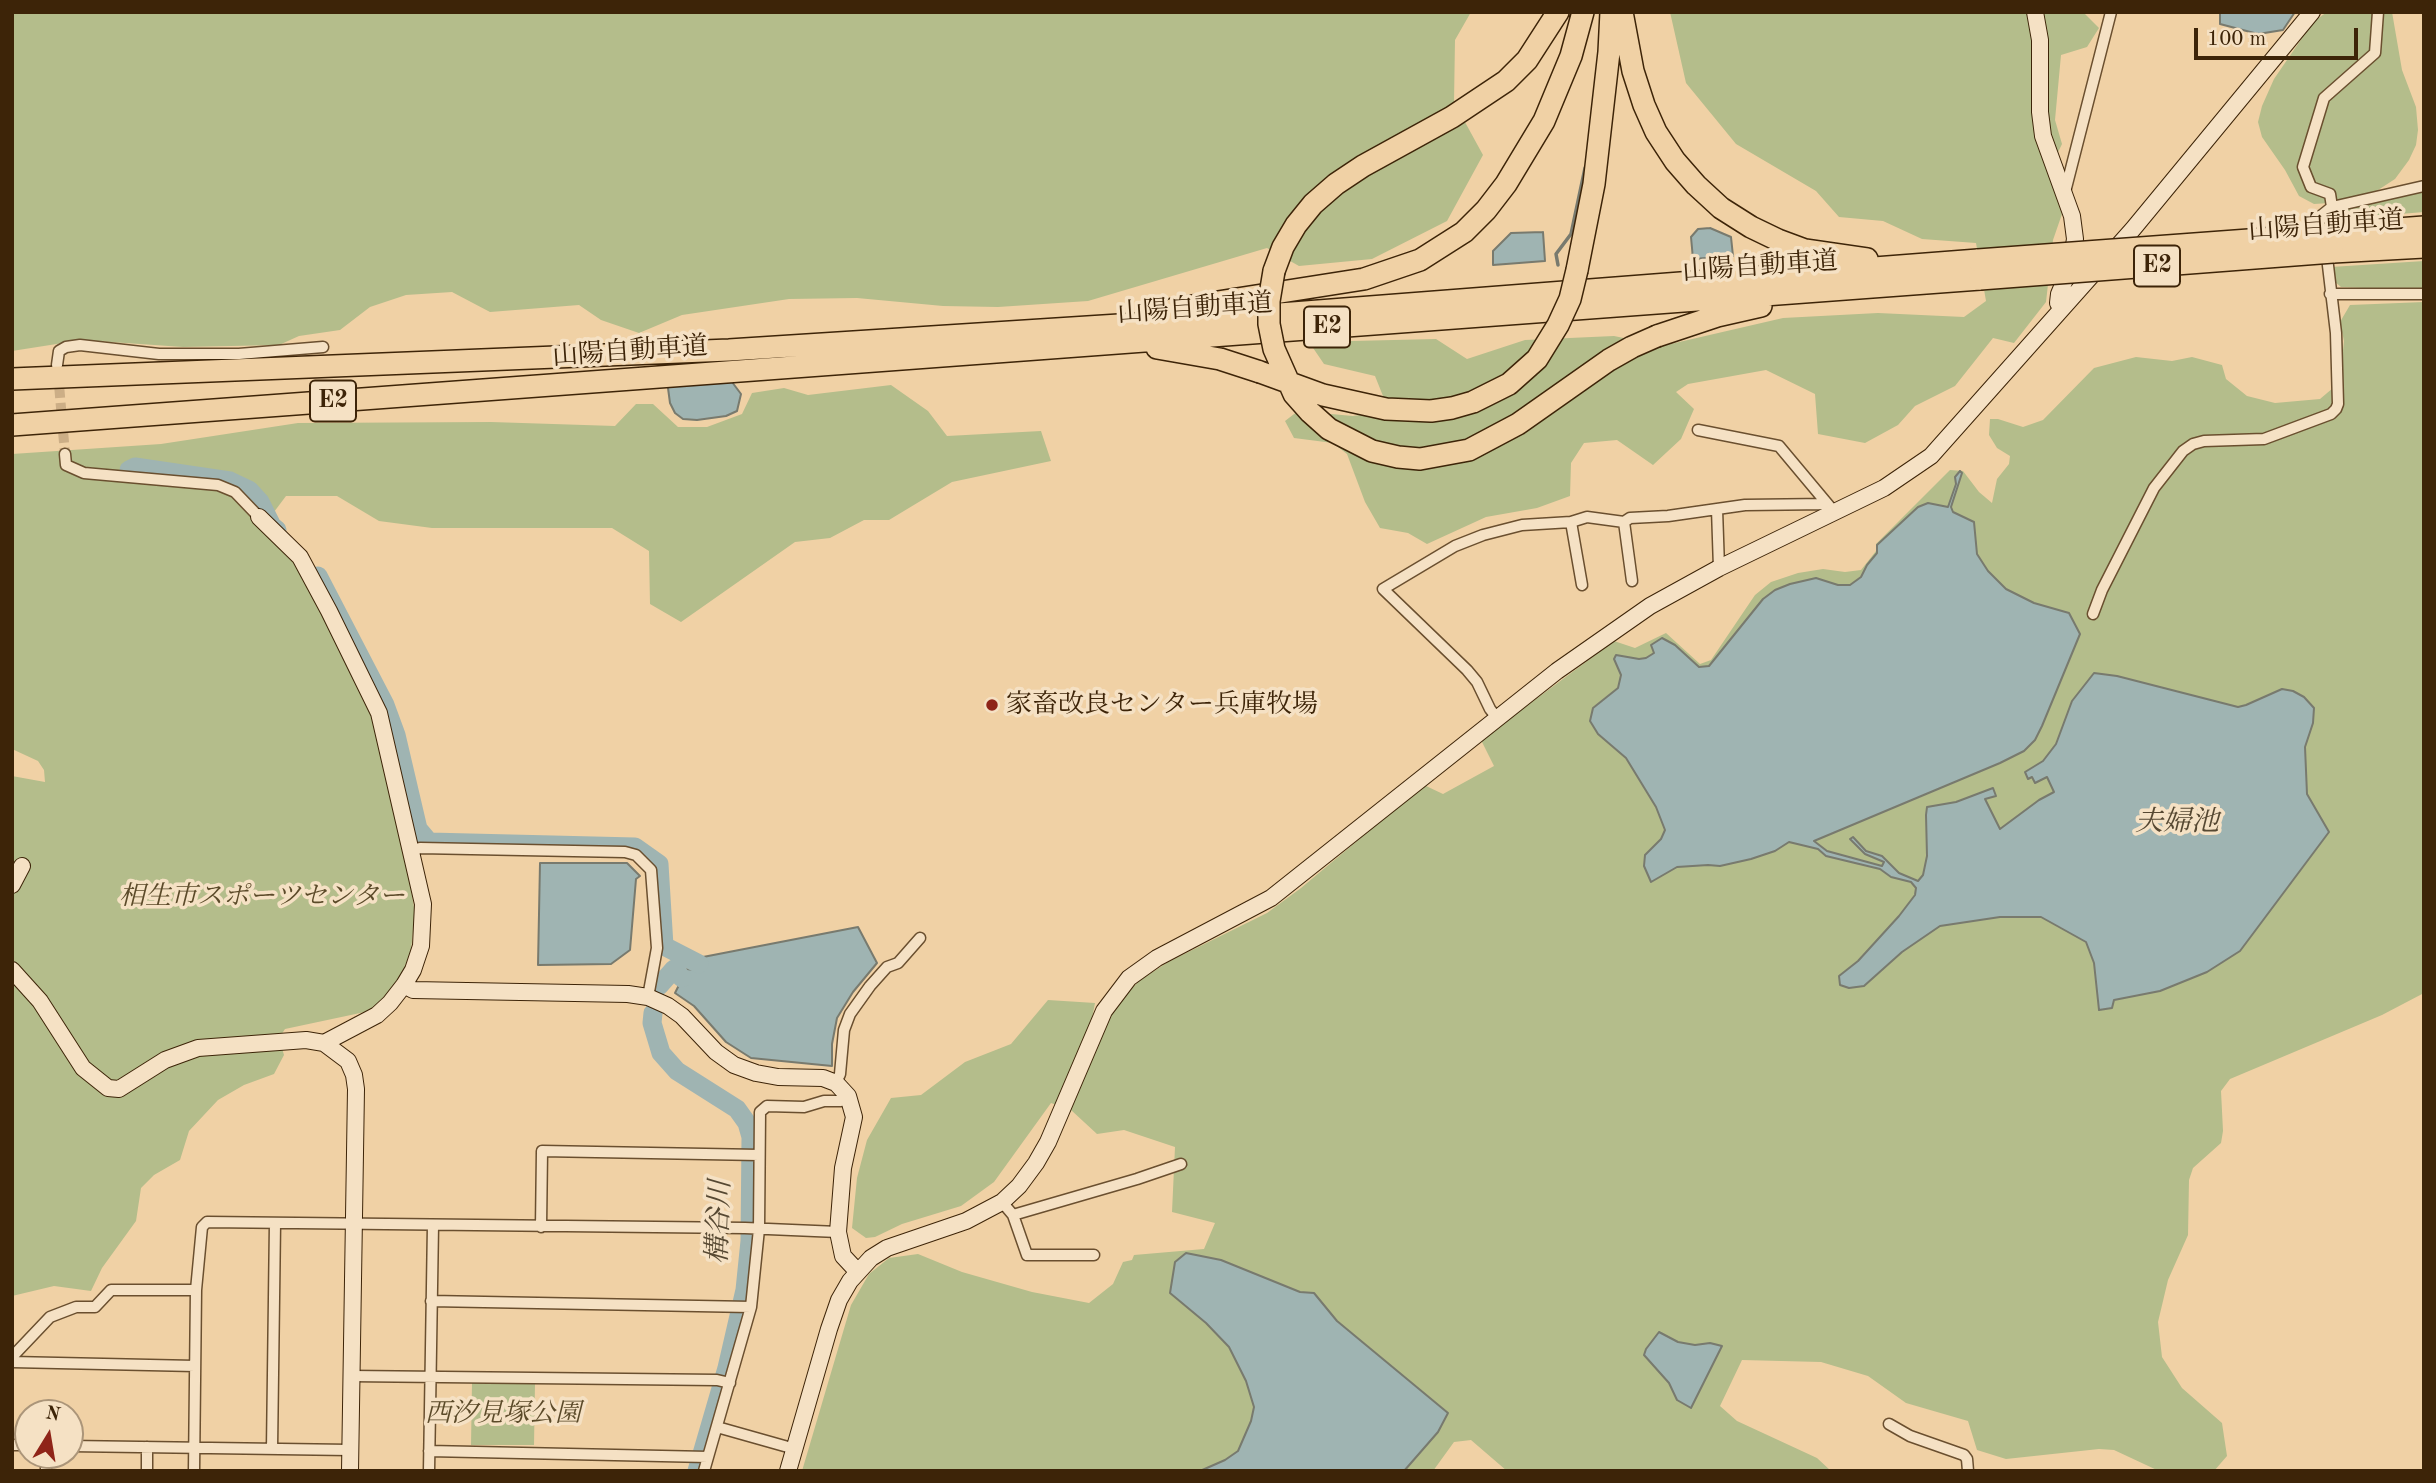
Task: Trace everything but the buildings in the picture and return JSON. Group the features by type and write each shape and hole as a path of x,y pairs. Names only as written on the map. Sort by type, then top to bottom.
{"highway":[{"path":"1558,12 1527,60 1490,93 1336,184 1313,204 1283,247 1274,271 1269,301 1269,324 1274,349 1294,394 1328,429 1372,452 1398,457 1420,459 1469,450 1518,424 1632,346 1657,336 1750,308 1898,285"},
{"path":"1004,332 1332,286 1391,271 1420,260 1464,232 1506,184 1549,110 1571,57 1583,12"},
{"path":"1134,342 1220,359 1323,395 1386,409 1431,411 1473,402 1509,384 1537,359 1570,299 1587,228 1596,171 1611,12"},
{"path":"1622,12 1633,71 1656,132 1675,161 1721,208 1751,227 1805,250 1853,258 1943,264"},
{"name":"山陽自動車道","path":"12,425 1898,285 1979,270 2332,243 2424,227"},
{"name":"山陽自動車道","path":"2332,243 2424,247"},
{"name":"山陽自動車道","path":"12,379 652,354 1228,318 1943,264 1979,270"}],"street":[{"path":"2035,12 2040,40 2040,112 2043,136 2049,158 2065,192 2075,239 2070,268 2059,294 2058,303 2061,308"},
{"path":"2065,192 2111,12"},
{"path":"1007,1208 1048,1142 1104,1011 1129,978 1157,958 1272,898 1557,671 1650,606 1831,508 1884,488 1931,456 2133,229 2312,12"},
{"path":"2332,208 2330,194 2311,187 2303,167 2324,98 2375,53 2378,12"},
{"path":"2092,614 2154,488 2183,451 2204,441 2264,439 2331,414 2336,409 2336,334 2322,215 2332,208 2424,186"},
{"path":"2330,294 2424,294"},
{"path":"57,365 59,351 80,345 159,354 239,355 323,347"},
{"path":"1698,430 1779,446 1831,508"},
{"path":"65,454 66,465 84,473 218,485 235,492 300,557 379,713 423,904 421,946 413,971 390,1003 377,1015 324,1043"},
{"path":"1497,718 1468,670 1383,589 1455,546 1521,525 1571,522 1587,517 1624,522 1630,518 1668,516 1745,505 1831,508"},
{"path":"1717,509 1719,568"},
{"path":"1571,522 1582,585"},
{"path":"1624,522 1632,581"},
{"path":"411,851 434,848 625,852 636,855 651,870 656,922 657,948 648,997"},
{"path":"12,885 22,866"},
{"path":"836,1083 840,1074 843,1037 850,1014 878,976 887,967 898,963 920,937"},
{"path":"12,970 40,1001 83,1068 108,1088 119,1089 165,1060 198,1048 306,1040 324,1043 348,1062 354,1075 350,1471"},
{"path":"404,985 413,990 628,994 648,997 682,1016 716,1052 734,1065 756,1073 823,1078 836,1083 848,1096 854,1117 843,1168 838,1232 844,1256 857,1270"},
{"path":"704,1471 703,1457 717,1427 724,1382 745,1306 753,1229 753,1155 760,1112 767,1106 804,1107 824,1101 841,1101 848,1096"},
{"path":"541,1227 541,1151 753,1155"},
{"path":"788,1471 839,1300 857,1270 871,1258 887,1248 1007,1208 1137,1179 1181,1164"},
{"path":"1007,1208 1027,1255 1094,1255"},
{"path":"194,1471 196,1290 202,1227 207,1222 838,1232"},
{"path":"272,1449 275,1223"},
{"path":"429,1471 433,1224"},
{"path":"12,1360 50,1317 76,1307 95,1307 111,1290 196,1290"},
{"path":"431,1301 745,1306"},
{"path":"12,1360 195,1366"},
{"path":"351,1376 724,1382"},
{"path":"1889,1424 1910,1436 1964,1455 1968,1471"},
{"path":"717,1427 795,1449"},
{"path":"84,1446 350,1450"},
{"path":"147,1447 147,1471"},
{"path":"429,1451 703,1457"}],"green space":[{"path":"12,12 1471,12 1455,40 1454,102 1483,155 1447,221 1372,259 1299,266 1267,248 1088,301 998,307 943,306 857,298 789,299 682,315 639,333 601,320 579,305 490,312 452,292 406,295 370,307 340,330 299,336 279,345 183,347 82,340 12,351"},
{"path":"1670,12 2083,12 2099,28 2087,47 2061,55 2055,120 2062,144 2048,173 2062,214 2053,240 2046,302 2014,343 1993,338 1955,386 1915,406 1898,425 1865,443 1818,434 1815,394 1766,370 1688,384 1676,392 1694,409 1681,439 1653,465 1617,440 1584,443 1571,463 1570,496 1537,508 1486,517 1427,544 1408,533 1380,528 1365,502 1347,454 1333,443 1294,438 1285,421 1298,411 1353,416 1389,411 1375,376 1324,364 1309,342 1436,339 1467,359 1525,340 1614,336 1662,346 1783,318 1878,313 1964,317 1986,301 1976,243 1922,239 1883,221 1839,217 1816,191 1736,144 1686,83"},
{"path":"2327,12 2392,12 2402,70 2416,107 2418,130 2416,145 2409,160 2395,179 2375,192 2345,202 2314,204 2299,196 2262,137 2258,122 2274,79 2313,22"},
{"path":"2424,190 2424,212 2328,220 2335,210 2363,206"},
{"path":"2424,261 2424,289 2409,290 2341,287 2334,281 2331,267"},
{"path":"2424,302 2424,993 2382,1015 2230,1079 2221,1091 2221,1143 2193,1168 2189,1180 2188,1235 2168,1280 2158,1322 2162,1357 2182,1388 2222,1423 2227,1456 2214,1471 2159,1471 2114,1450 2099,1449 2006,1459 1977,1450 1968,1421 1906,1403 1868,1376 1821,1362 1742,1360 1720,1406 1737,1421 1817,1458 1831,1471 1507,1471 1471,1440 1454,1442 1433,1471 802,1471 851,1305 869,1274 889,1258 918,1254 962,1272 1032,1292 1089,1303 1113,1284 1123,1262 1132,1260 1134,1255 1204,1249 1215,1223 1172,1212 1175,1147 1124,1130 1097,1134 1071,1110 1051,1103 994,1182 961,1206 866,1238 852,1228 857,1178 867,1140 891,1098 921,1095 965,1062 1011,1044 1048,1000 1095,1003 1090,1029 1106,1021 1139,981 1168,962 1267,913 1301,888 1424,785 1443,794 1494,766 1481,740 1614,641 1635,648 1666,633 1700,664 1711,660 1755,595 1771,582 1798,573 1823,569 1845,572 1861,570 1876,551 1876,544 1950,470 1963,471 1979,492 1992,503 1997,479 2009,464 2010,456 1997,448 1989,435 1990,419 2023,427 2043,420 2094,368 2136,357 2172,361 2192,357 2222,365 2226,379 2247,396 2275,403 2320,399 2333,388 2341,370 2344,341 2340,322 2350,305"},
{"name":"相生市スポーツセンター","path":"891,385 928,411 947,436 1041,431 1051,461 952,482 889,520 864,520 830,538 795,542 681,622 650,604 649,551 612,528 432,528 379,521 337,496 286,496 274,512 371,708 399,818 415,913 411,950 398,985 379,1009 285,1029 279,1038 284,1055 274,1074 244,1085 218,1100 189,1131 180,1160 154,1175 141,1188 136,1221 102,1268 91,1291 54,1286 12,1296 12,776 45,782 44,770 38,761 12,749 12,454 161,444 298,423 491,422 615,426 636,404 653,404 678,427 707,427 742,414 752,393 784,388 808,395"},
{"name":"西汐見塚公園","path":"472,1383 535,1384 534,1445 471,1445"}],"water":[{"path":"2220,12 2295,12 2283,30 2258,34 2220,24"},
{"path":"1710,228 1731,237 1733,256 1693,259 1691,237 1698,229"},
{"path":"1543,232 1545,261 1493,265 1493,251 1511,233"},
{"path":"679,341 694,341 714,358 741,394 737,411 726,416 697,420 683,419 675,413 670,403 668,388 670,363 673,349"},
{"name":"夫婦池","path":"1960,471 1962,473 1951,507 1953,512 1974,522 1977,554 1988,571 2006,589 2034,603 2069,613 2080,634 2042,726 2035,740 2024,751 1814,841 1827,851 1882,866 1884,862 1865,854 1850,839 1853,837 1866,851 1882,856 1899,873 1918,881 1923,875 1927,856 1927,807 1956,802 1993,788 1996,796 1985,799 2000,829 2054,792 2047,777 2035,783 2032,777 2028,779 2025,772 2043,761 2056,744 2072,701 2094,673 2117,676 2238,707 2282,689 2293,691 2304,697 2314,708 2313,723 2305,747 2307,794 2329,832 2240,951 2207,972 2160,991 2114,1000 2112,1008 2099,1010 2094,963 2086,942 2041,917 2000,917 1940,926 1902,952 1864,986 1849,988 1840,985 1839,976 1858,961 1899,916 1915,895 1916,888 1911,882 1891,877 1880,869 1826,856 1818,849 1789,842 1775,851 1720,866 1677,867 1651,882 1644,866 1645,855 1661,839 1665,830 1656,807 1626,758 1598,734 1590,721 1593,708 1618,688 1621,675 1614,659 1616,655 1646,658 1654,653 1651,645 1662,638 1675,645 1699,667 1709,666 1763,599 1775,590 1816,578 1838,585 1850,585 1861,577 1877,553 1877,545 1918,507 1928,503 1948,507 1956,484 1955,477"},
{"path":"540,863 627,863 640,876 636,879 630,950 611,964 538,965"},
{"path":"858,927 877,963 853,992 837,1018 832,1044 832,1066 751,1058 726,1042 694,1006 675,993 687,969 694,970 703,957"},
{"path":"1186,1253 1221,1260 1300,1292 1314,1293 1337,1321 1448,1413 1438,1432 1404,1471 1200,1471 1238,1451 1254,1407 1246,1381 1229,1347 1206,1323 1170,1293 1175,1262"},
{"path":"1659,1332 1678,1342 1722,1346 1691,1408 1677,1400 1669,1383 1644,1355"}],"waterway":[{"path":"1558,265 1556,254 1571,234 1585,168"},
{"path":"129,470 135,467 230,481 249,490 260,502 272,526 277,530"},
{"path":"318,576 385,705 396,735 418,829 429,842 635,847 659,864 664,946 699,964"},
{"name":"構谷川","path":"659,986 674,969 682,978"},
{"name":"構谷川","path":"653,1013 652,1023 661,1053 677,1071 737,1109 747,1123 751,1137 750,1241 745,1290 727,1368 697,1471"}],"tunnel":[{"path":"58,373 65,454"}],"place":[{"name":"家畜改良センター兵庫牧場","path":"992,705"}]}
